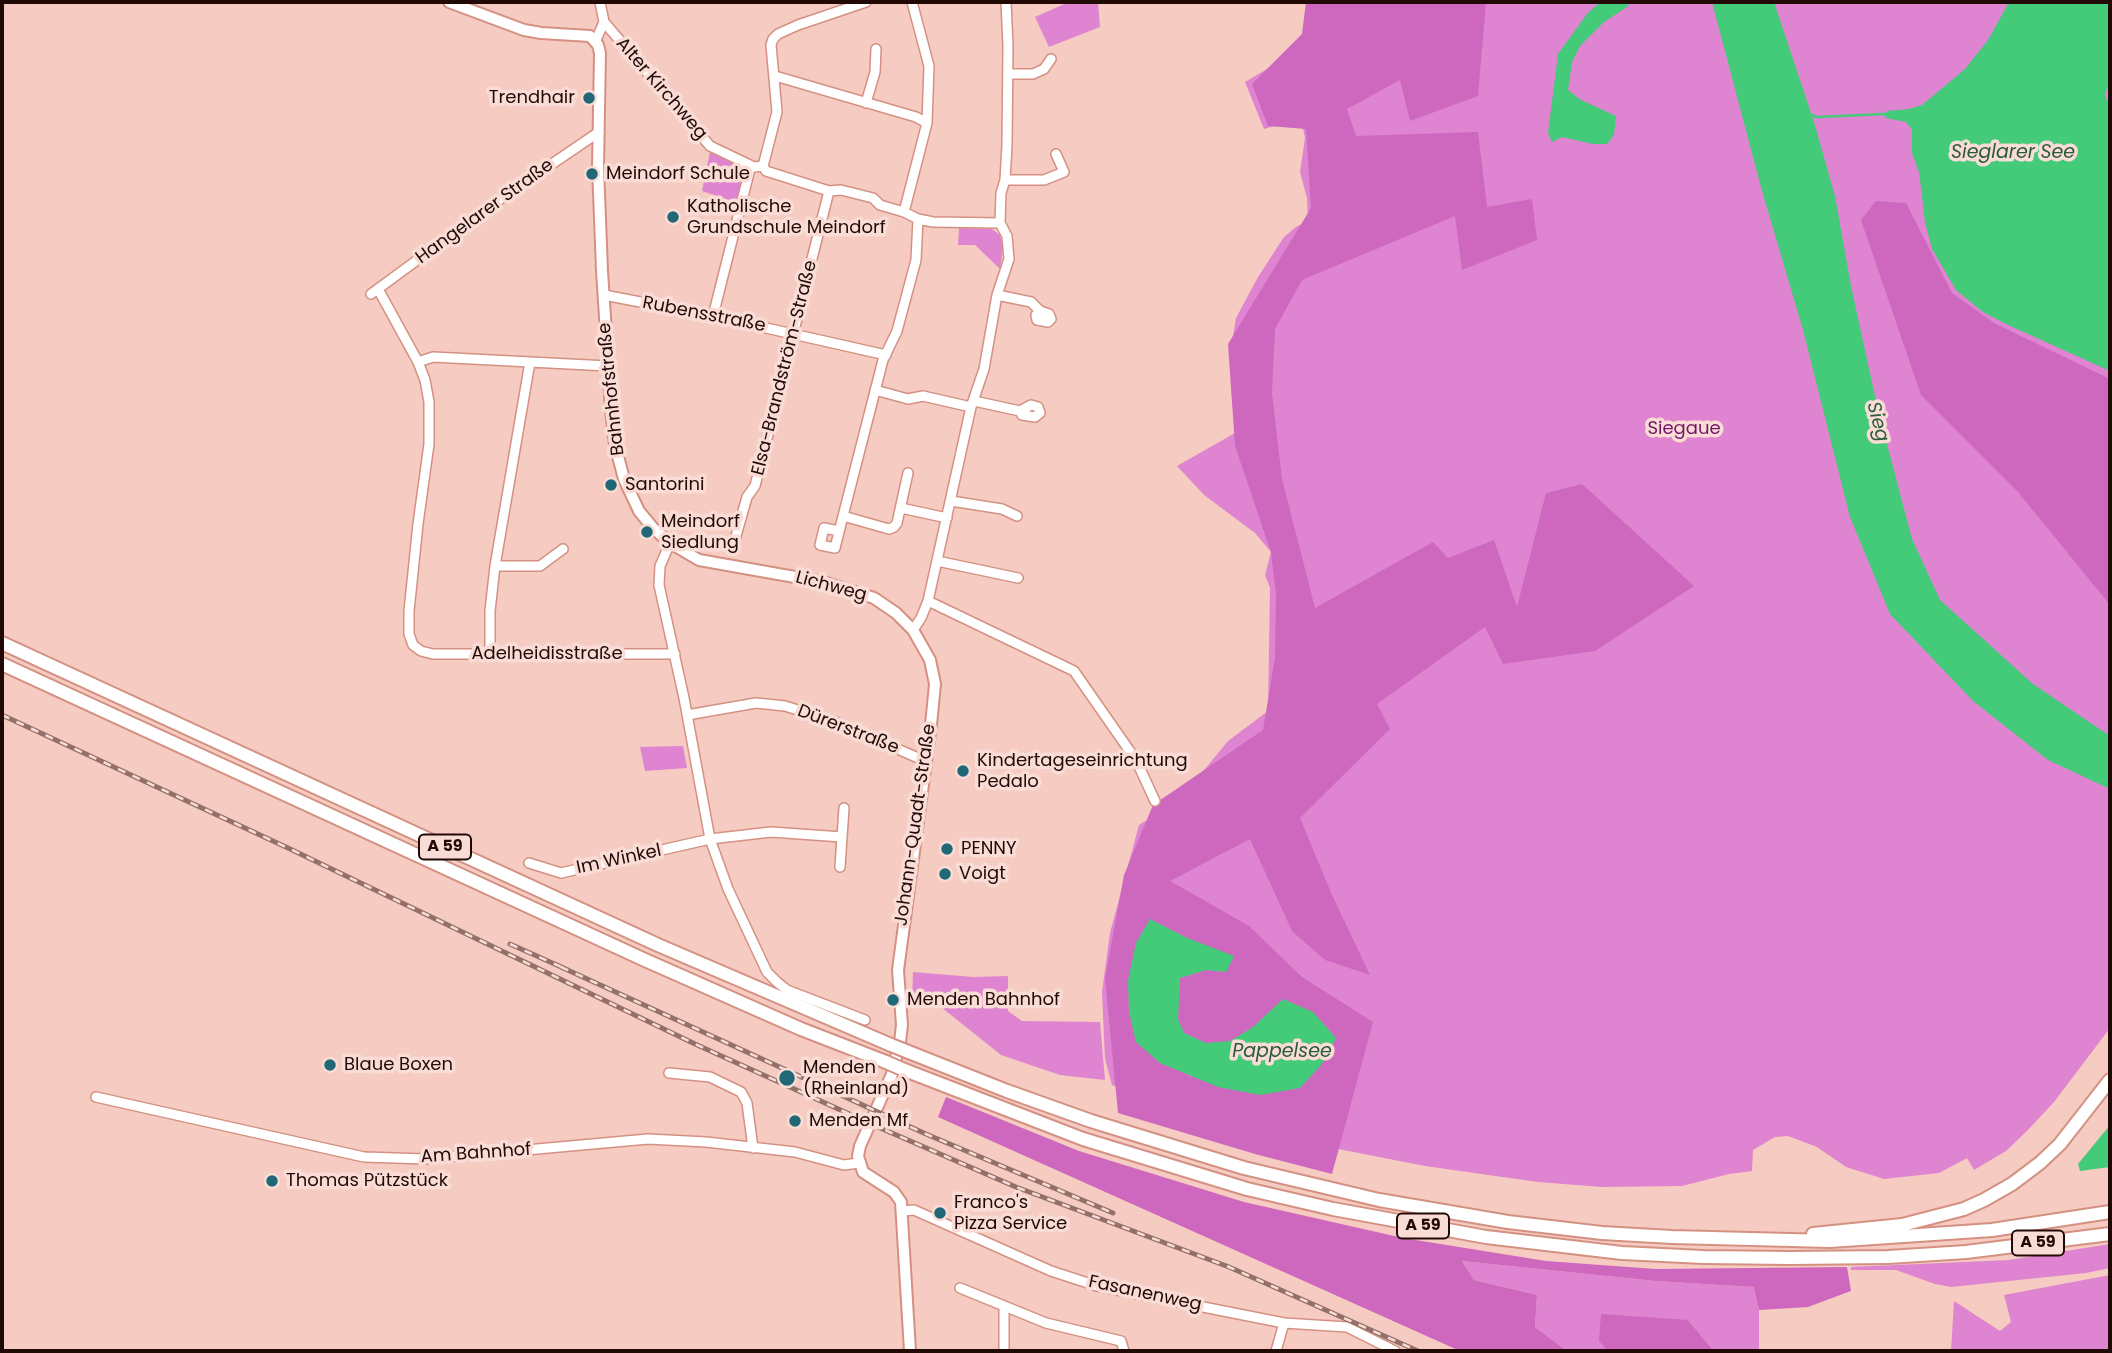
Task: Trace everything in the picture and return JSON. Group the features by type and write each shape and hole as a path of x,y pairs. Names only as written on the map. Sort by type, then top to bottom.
{"highway":[{"name":"A 59","path":"2,643 658,945 891,1045 1102,1125 1244,1168 1337,1192 1448,1213 1537,1226 1638,1235 1830,1241 1895,1239 1992,1230 2110,1212"},
{"name":"A 59","path":"2,664 801,1029 1083,1139 1247,1189 1333,1209 1486,1237 1622,1253 1703,1257 1888,1257 1966,1252 2110,1234"},
{"name":"A 59","path":"1757,1239 1902,1225 1964,1209 1984,1200 2019,1180 2040,1164 2060,1144 2110,1080"}],"main road":[{"path":"449,2 524,30 582,34 596,40"},
{"name":"Bahnhofstraße","path":"596,40 600,53 599,132 604,295 615,445 624,479 639,511 670,543"},
{"name":"Lichweg","path":"670,543 699,560 823,582 857,591 887,606 912,630"},
{"name":"Johann-Quadt-Straße","path":"859,1163 860,1146 892,1074 902,1025 898,970 900,948 934,684 930,660 912,630"},
{"path":"859,1163 863,1172 894,1192 901,1202 910,1351"}],"street":[{"path":"596,40 604,22 600,2"},
{"path":"763,166 778,111 771,45 773,39 778,34 852,4 866,2"},
{"path":"904,212 928,123 929,66 912,2"},
{"path":"912,630 928,601 972,404 984,369 998,295 1009,259 1009,247 1000,223 1001,193 1005,180 1008,74 1006,2"},
{"name":"Alter Kirchweg","path":"604,22 710,146 754,167 763,166 766,171 829,191 841,190 873,198 880,205 918,219 933,222 1000,223"},
{"path":"866,103 875,72 876,49"},
{"path":"1008,74 1033,74 1044,69 1051,59"},
{"path":"775,76 928,123"},
{"name":"Hangelarer Straße","path":"418,362 374,292 496,202 599,132"},
{"path":"1005,180 1044,180 1064,172 1056,153"},
{"path":"713,316 750,169 747,163"},
{"name":"Elsa-Brandström-Straße","path":"734,543 747,497 755,486 829,191"},
{"path":"839,531 883,360 897,331 916,260 918,219"},
{"name":"Rubensstraße","path":"604,295 794,333 886,355"},
{"path":"998,295 1031,302 1040,311"},
{"path":"418,362 433,357 608,366"},
{"name":"Adelheidisstraße","path":"418,362 425,380 430,426 409,634 413,645 421,651 433,654 675,654"},
{"path":"490,653 489,611 495,566 530,362"},
{"path":"876,390 908,399 922,396 1020,411"},
{"path":"843,516 889,529 897,523 908,473"},
{"path":"951,501 1002,509 1017,516"},
{"path":"901,508 947,518"},
{"path":"670,543 660,566 659,584 710,839 728,889 767,972 787,990 865,1020"},
{"path":"495,566 540,566 562,549"},
{"path":"937,561 1018,578"},
{"path":"928,601 1074,671 1136,760 1155,801"},
{"name":"Dürerstraße","path":"687,715 756,703 785,706 836,722 925,761"},
{"path":"840,867 844,808"},
{"path":"710,839 771,832 842,837"},
{"name":"Im Winkel","path":"530,863 561,873 710,839"},
{"path":"670,1073 710,1077 741,1091 747,1103 753,1148"},
{"name":"Am Bahnhof","path":"96,1097 364,1157 426,1159 648,1139 795,1152 844,1165 859,1163"},
{"name":"Fasanenweg","path":"903,1211 914,1210 1051,1270 1097,1286 1284,1323 1347,1328 1395,1351"},
{"path":"960,1288 1046,1323 1121,1340 1124,1351"},
{"path":"1004,1306 1004,1351"},
{"path":"1276,1351 1284,1323"}],"green space":[{"path":"1069,2 1098,2 1100,27 1049,47 1035,17"},
{"name":"Siegaue","path":"1309,2 2110,2 2110,1028 2054,1102 2028,1130 2006,1151 1974,1170 1967,1158 1939,1173 1884,1179 1846,1167 1817,1147 1788,1136 1775,1137 1753,1150 1752,1171 1682,1186 1602,1187 1538,1182 1425,1166 1333,1148 1130,1093 1112,1085 1105,1059 1102,992 1110,933 1139,825 1160,812 1205,769 1228,741 1268,711 1270,588 1265,575 1271,552 1255,533 1204,495 1177,466 1235,433 1231,383 1232,342 1236,318 1284,237 1308,221 1307,198 1300,172 1305,138 1301,118 1264,129 1245,82 1299,50"},
{"path":"710,152 743,164 746,171 738,203 702,191"},
{"path":"959,228 992,229 1000,235 1003,247 1000,269 975,245 958,245"},
{"path":"683,746 687,768 645,771 640,747"},
{"path":"913,972 973,977 1008,976 1008,1011 1022,1021 1100,1022 1105,1080 1060,1075 1001,1055 936,1003 912,1002"},
{"path":"2110,1244 2110,1268 2086,1273 1951,1287 1896,1270 1851,1270 1851,1267 2009,1260"},
{"path":"1462,1261 1655,1281 1755,1287 1759,1310 1759,1351 1714,1351 1688,1320 1599,1341 1607,1351 1567,1351 1535,1327 1537,1295 1474,1280"},
{"path":"2110,1275 2110,1351 1951,1351 1954,1301 2000,1331 2011,1322 2004,1295"}],"shaded area":[{"path":"1306,2 1486,2 1478,96 1410,121 1400,80 1347,109 1356,136 1478,132 1487,207 1532,199 1537,240 1462,270 1455,216 1302,280 1275,329 1272,393 1282,479 1315,608 1433,542 1448,558 1494,540 1517,607 1546,493 1582,484 1694,586 1595,651 1503,664 1485,627 1377,704 1390,729 1300,818 1332,895 1370,975 1325,960 1292,931 1250,839 1170,881 1249,926 1302,977 1373,1022 1332,1174 1118,1113 1105,978 1124,875 1153,805 1263,730 1275,657 1276,594 1271,552 1235,446 1228,344 1311,208 1306,129 1268,126 1252,84 1302,34","holes":["1150,919 1185,937 1226,972 1206,970 1180,978 1178,1019 1184,1033 1206,1043 1230,1042 1253,1027 1191,1077 1137,1042 1129,1012 1128,981"]},
{"path":"1876,201 1906,203 1952,293 1994,323 2110,379 2110,605 2018,492 1921,395 1861,220"},
{"path":"946,1097 1079,1151 1244,1202 1403,1238 1546,1261 1656,1269 1847,1267 1851,1291 1808,1307 1759,1310 1754,1287 1655,1281 1462,1261 1474,1280 1537,1295 1535,1327 1567,1351 1460,1351 938,1117"},
{"path":"1601,1314 1688,1320 1714,1351 1607,1351 1599,1341"}],"water":[{"path":"1600,2 1630,2 1627,7 1604,22 1580,46 1572,62 1568,90 1581,100 1616,116 1614,135 1607,144 1593,144 1562,137 1552,142 1548,133 1558,54 1587,14"},
{"name":"Sieg","path":"1712,2 1774,2 1814,122 1835,196 1878,410 1912,539 1940,600 2033,684 2110,736 2110,789 2048,760 1973,701 1890,614 1850,517 1803,330 1762,191"},
{"name":"Sieglarer See","path":"2009,2 2110,2 2110,80 2105,94 2110,102 2110,371 1983,312 1956,290 1932,249 1925,222 1919,172 1912,153 1912,130 1906,122 1886,118 1887,111 1922,105 1965,69 1988,40"},
{"name":"Pappelsee","path":"1150,919 1185,937 1234,956 1226,972 1206,970 1180,978 1178,1019 1184,1033 1206,1043 1230,1041 1253,1027 1283,999 1313,1012 1336,1038 1322,1064 1300,1088 1260,1095 1218,1087 1160,1063 1136,1042 1129,1012 1128,981 1136,943"},
{"path":"2110,1125 2110,1167 2080,1171 2078,1164"}],"waterway":[{"path":"1808,114 1817,117 1885,114"}],"railway":[{"path":"2,715 288,848 695,1044 878,1127 1016,1187 1229,1267 1418,1351"},
{"path":"510,944 568,970"},
{"path":"561,967 926,1134 1113,1213"}],"place":[{"name":"Trendhair","path":"589,98"},
{"name":"Meindorf Schule","path":"592,174"},
{"name":"Katholische Grundschule Meindorf","path":"673,217"},
{"name":"Santorini","path":"611,485"},
{"name":"Meindorf Siedlung","path":"647,532"},
{"name":"Kindertageseinrichtung Pedalo","path":"963,771"},
{"name":"PENNY","path":"947,849"},
{"name":"Voigt","path":"945,874"},
{"name":"Menden Bahnhof","path":"893,1000"},
{"name":"Blaue Boxen","path":"330,1065"},
{"name":"Menden (Rheinland)","path":"787,1078"},
{"name":"Menden Mf","path":"795,1121"},
{"name":"Thomas Pützstück","path":"272,1181"},
{"name":"Franco's Pizza Service","path":"940,1213"}]}
